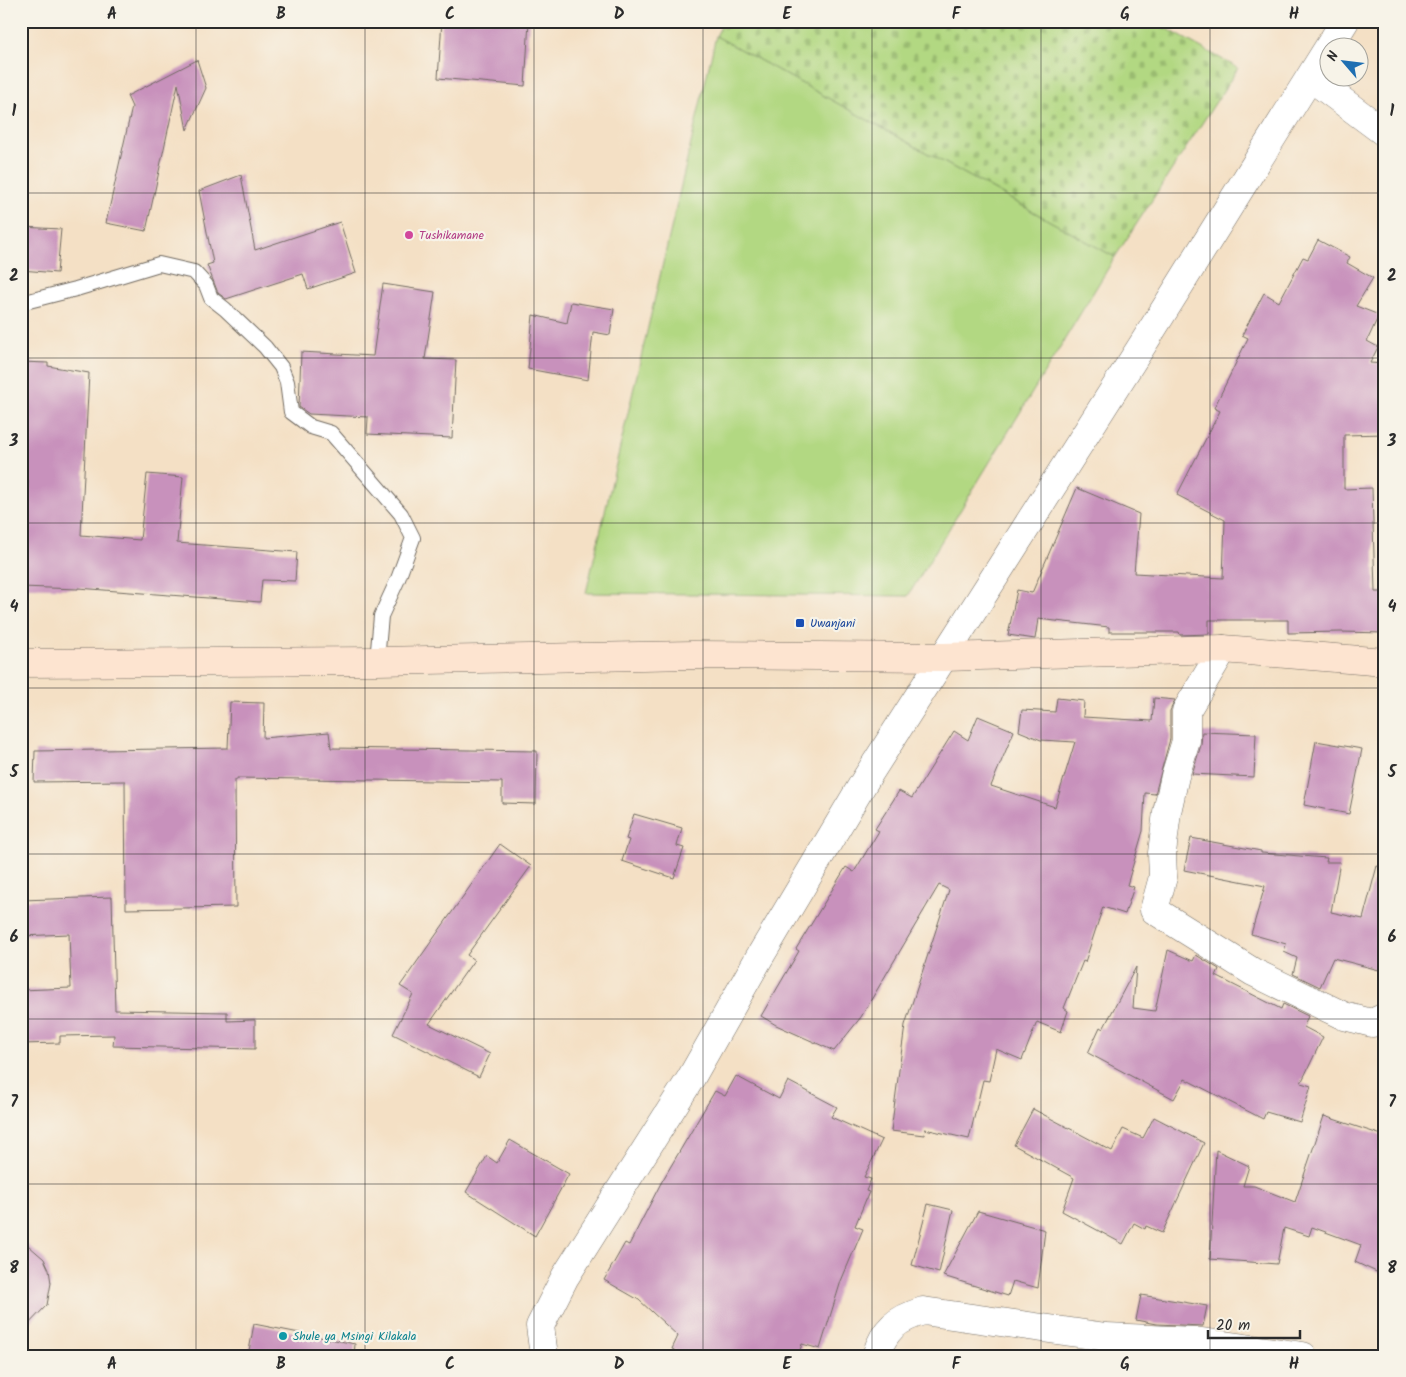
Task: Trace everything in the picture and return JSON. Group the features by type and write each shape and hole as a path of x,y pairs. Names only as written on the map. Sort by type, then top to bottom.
{"street":[{"path":"544,1356 540,1326 565,1277 691,1078 821,853 1345,21"},
{"path":"1310,77 1385,134"},
{"path":"1223,649 1186,711 1186,741 1174,776 1162,853 1163,877 1154,910 1253,972 1344,1016 1372,1023 1385,1017"},
{"path":"21,663 693,655 944,657 1223,649 1385,662"},
{"path":"876,1356 879,1345 892,1326 906,1316 923,1311 1106,1336 1195,1341 1303,1356"}],"lane":[{"path":"21,303 160,264 194,272 206,285 211,298 265,347 281,367 287,382 291,412 311,428 331,433 401,514 413,538 398,579 381,616 376,660"}],"green space":[{"path":"724,21 1153,21 1238,68 1115,257 716,36"},
{"path":"716,36 1115,257 908,596 586,593"}],"building":[{"path":"442,21 529,21 525,86 438,78"},
{"path":"197,60 206,88 187,130 178,84 146,231 106,223 132,107 127,96"},
{"path":"241,175 255,250 340,222 356,273 308,289 303,274 226,299 218,293 207,265 213,263 199,191"},
{"path":"21,227 61,229 57,273 21,270"},
{"path":"1318,240 1350,257 1347,263 1373,278 1356,306 1379,315 1367,341 1378,347 1370,363 1385,364 1385,434 1344,435 1344,489 1372,488 1375,592 1385,592 1385,633 1288,633 1288,620 1209,620 1209,634 1180,635 1179,632 1109,632 1109,627 1038,619 1035,639 1008,635 1017,590 1032,593 1077,488 1139,514 1134,573 1223,578 1225,520 1177,495 1220,411 1214,408 1248,338 1242,335 1264,293 1279,302 1303,257 1308,259"},
{"path":"383,284 435,292 425,359 456,360 452,438 367,434 368,417 309,414 299,407 301,352 373,356"},
{"path":"571,302 614,309 610,335 593,332 588,380 528,369 533,315 567,323"},
{"path":"21,362 48,363 48,366 89,373 81,535 140,540 147,474 183,477 177,543 297,552 295,581 262,580 260,602 78,588 21,587 21,531 25,531 28,480 21,480"},
{"path":"1057,698 1084,701 1083,717 1152,721 1154,698 1175,700 1170,711 1170,739 1155,794 1145,793 1143,831 1127,885 1134,887 1125,914 1103,907 1085,962 1083,961 1064,1008 1068,1011 1061,1032 1037,1022 1022,1060 996,1049 989,1081 983,1080 969,1139 925,1129 924,1135 891,1131 905,1025 949,890 939,885 861,1017 834,1051 776,1025 761,1016 799,951 796,949 846,867 854,872 879,831 875,829 899,791 912,798 954,731 968,740 978,716 1014,731 991,786 1055,807 1075,742 1041,740 1019,731 1022,710 1055,712"},
{"path":"230,702 264,703 263,738 329,732 331,748 537,751 536,804 502,803 502,782 237,778 235,780 236,907 126,909 125,781 34,782 35,751 228,748"},
{"path":"1202,732 1256,734 1254,777 1192,774 1201,745"},
{"path":"1316,741 1362,749 1349,814 1304,805"},
{"path":"634,814 682,828 677,846 684,848 674,878 622,861 629,840 626,839"},
{"path":"1191,838 1261,851 1261,853 1327,858 1326,862 1340,862 1331,912 1363,919 1377,866 1385,868 1385,964 1381,963 1379,970 1333,958 1320,987 1293,974 1297,958 1284,952 1286,944 1251,934 1265,886 1184,870"},
{"path":"500,844 531,866 467,955 474,960 429,1024 490,1054 479,1077 393,1034 413,994 400,986"},
{"path":"112,897 115,1010 227,1012 227,1021 255,1020 255,1049 113,1046 114,1035 60,1036 60,1043 21,1044 21,990 71,988 69,934 21,936 21,900"},
{"path":"1168,950 1193,961 1196,955 1219,969 1216,976 1281,1009 1283,1004 1308,1016 1304,1027 1323,1037 1301,1083 1311,1086 1300,1122 1266,1112 1263,1119 1185,1079 1174,1099 1088,1053 1100,1027 1103,1029 1136,967 1133,1008 1155,1011"},
{"path":"736,1076 779,1099 788,1081 837,1107 831,1117 882,1140 864,1177 871,1179 866,1191 869,1192 855,1226 863,1229 841,1281 820,1349 802,1344 798,1356 685,1356 672,1349 678,1336 639,1300 604,1280 625,1243 629,1245 661,1183 715,1091 725,1096"},
{"path":"1033,1109 1112,1151 1123,1129 1143,1138 1154,1117 1204,1143 1162,1233 1146,1226 1145,1229 1134,1223 1123,1244 1062,1211 1074,1178 1014,1145"},
{"path":"1324,1116 1385,1136 1385,1276 1355,1262 1361,1245 1312,1227 1309,1236 1284,1228 1277,1264 1210,1259 1216,1150 1249,1166 1243,1186 1254,1186 1295,1202"},
{"path":"510,1140 569,1174 535,1236 466,1192 487,1156 497,1163"},
{"path":"928,1204 953,1210 939,1273 912,1265"},
{"path":"978,1211 1045,1230 1038,1288 1013,1281 1008,1296 943,1276"},
{"path":"21,1239 44,1259 49,1270 51,1283 47,1305 21,1332"},
{"path":"1141,1295 1207,1306 1203,1326 1156,1324 1136,1320"},
{"name":"Shule ya Msingi Kilakala","path":"254,1324 355,1344 354,1356 248,1356"}],"place":[{"name":"Tushikamane","path":"409,235"},
{"name":"Uwanjani","path":"800,623"},
{"name":"Shule ya Msingi Kilakala","path":"283,1336"}]}
